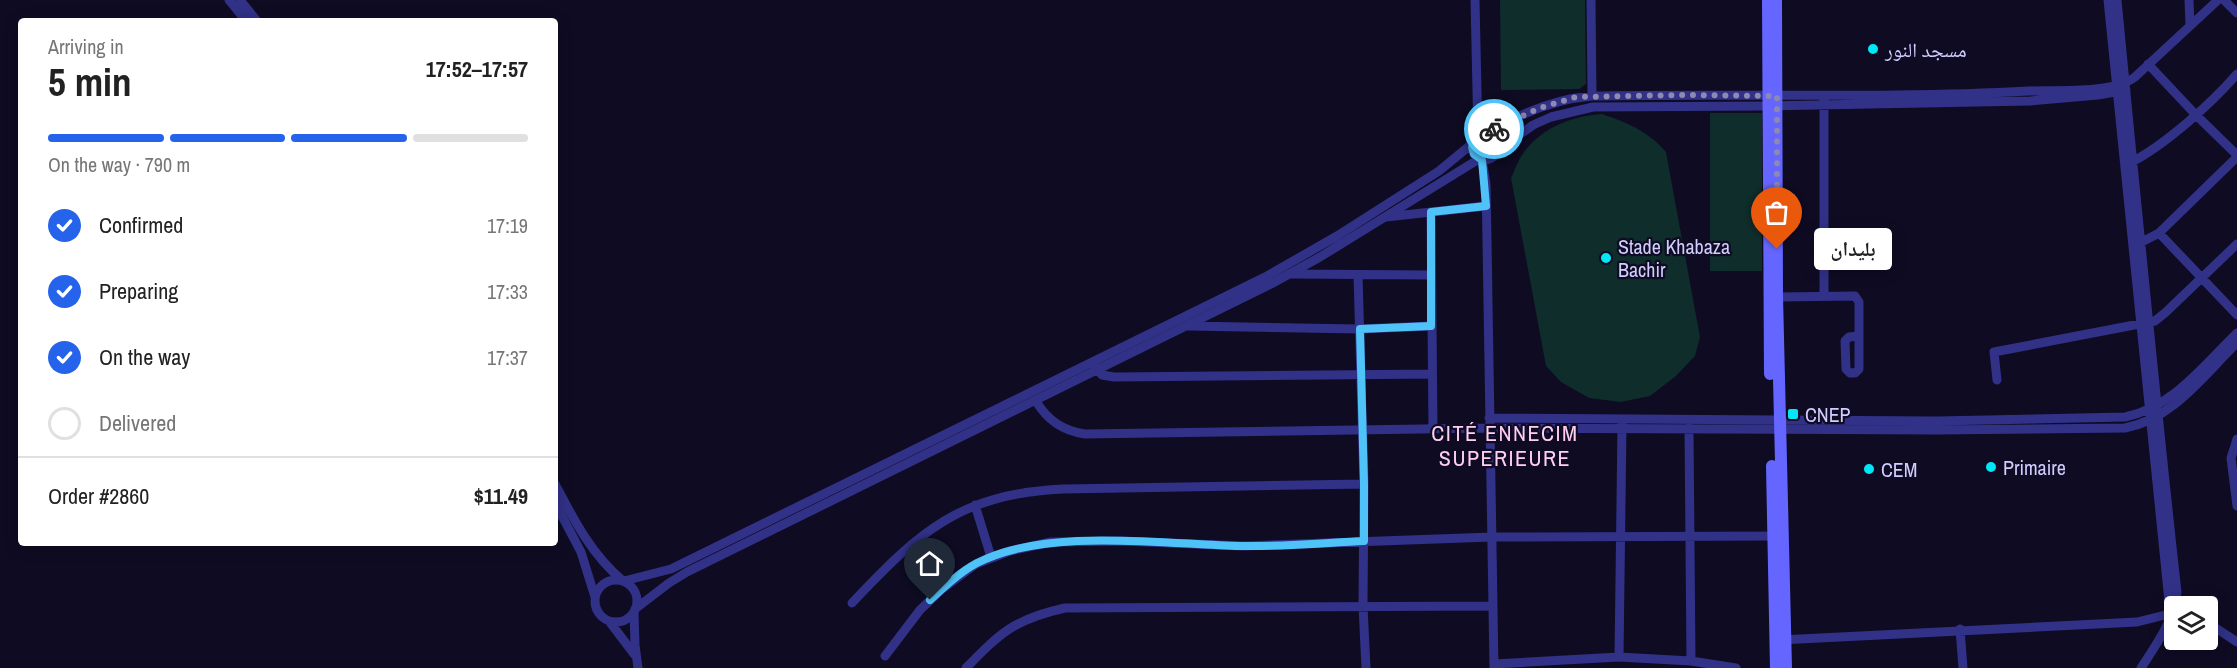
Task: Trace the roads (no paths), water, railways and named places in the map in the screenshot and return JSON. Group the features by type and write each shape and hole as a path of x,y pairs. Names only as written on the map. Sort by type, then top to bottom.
{"street":[{"path":"229,0 244,18"},
{"path":"240,0 255,18"},
{"path":"1475,0 1479,138 1473,151 1480,159 1486,184 1494,666 1619,657 1691,661 1736,668"},
{"path":"1591,0 1592,96"},
{"path":"1768,0 1773,101"},
{"path":"1776,0 1773,101 1773,297 1780,640 1776,668"},
{"path":"2108,0 2121,88 2154,419 2176,596"},
{"path":"2117,0 2121,88"},
{"path":"2188,0 2190,25"},
{"path":"609,621 623,621 669,583 687,572 1035,401 1307,254 1439,171 1479,138 1540,108 1576,97 1592,96 1773,101 1938,99 2030,102 2121,88 2218,0"},
{"path":"2224,0 2237,13"},
{"path":"2138,244 2159,233 2237,156 2148,64"},
{"path":"2129,164 2156,147 2237,74"},
{"path":"1938,99 2030,91 2121,88"},
{"path":"2030,91 2030,102"},
{"path":"595,598 597,591 606,582 623,581 671,569 1095,367 1187,326 1290,274 1480,159 1496,154 1533,124 1574,110 1611,106 1773,101"},
{"path":"1824,101 1824,296"},
{"path":"1479,138 1494,138 1498,146 1486,184"},
{"path":"1384,218 1486,206"},
{"path":"1431,212 1432,430"},
{"path":"2159,233 2237,315"},
{"path":"1997,380 1994,352 2144,324 2166,312 2237,244"},
{"path":"1290,274 1431,275"},
{"path":"1358,275 1363,430 1363,606 1366,668"},
{"path":"1773,297 1857,297 1859,336"},
{"path":"1187,326 1360,329 1431,326"},
{"path":"1622,423 1689,428 2124,417 2153,409 2169,399 2237,333"},
{"path":"1035,401 1053,422 1067,430 1085,434 1432,430 1489,423 2117,428 2134,426 2154,419 2173,406 2237,343"},
{"path":"1095,367 1105,376 1114,377 1431,374"},
{"path":"1619,657 1622,423"},
{"path":"1689,428 1691,661"},
{"path":"2237,439 2231,459 2237,506"},
{"path":"852,603 915,541 942,521 975,505 999,497 1039,490 1364,484"},
{"path":"558,489 589,546 601,561 631,586 635,593 638,668"},
{"path":"975,505 991,557"},
{"path":"558,509 590,574 598,612 609,621 636,656"},
{"path":"885,656 920,610 941,590 976,564 991,557 1051,542 1123,541 1243,546 1364,541 1435,541 1492,537 1778,536"},
{"path":"966,668 1008,629 1035,615 1065,609 1494,606"},
{"path":"1780,640 1960,629 2137,622 2164,615"},
{"path":"1960,629 1962,668"},
{"path":"2141,668 2164,630"},
{"path":"2218,630 2237,642"},
{"path":"1780,640 1786,668"}],"place":[{"name":"مسجد النور","path":"1873,49"},
{"name":"بليدان","path":"1777,249"},
{"name":"Stade Khabaza Bachir","path":"1606,258"},
{"name":"CNEP","path":"1793,414"},
{"name":"Primaire","path":"1991,467"},
{"name":"CEM","path":"1869,469"}],"district":[{"name":"CITÉ ENNECIM SUPERIEURE","path":"1505,446"}]}
